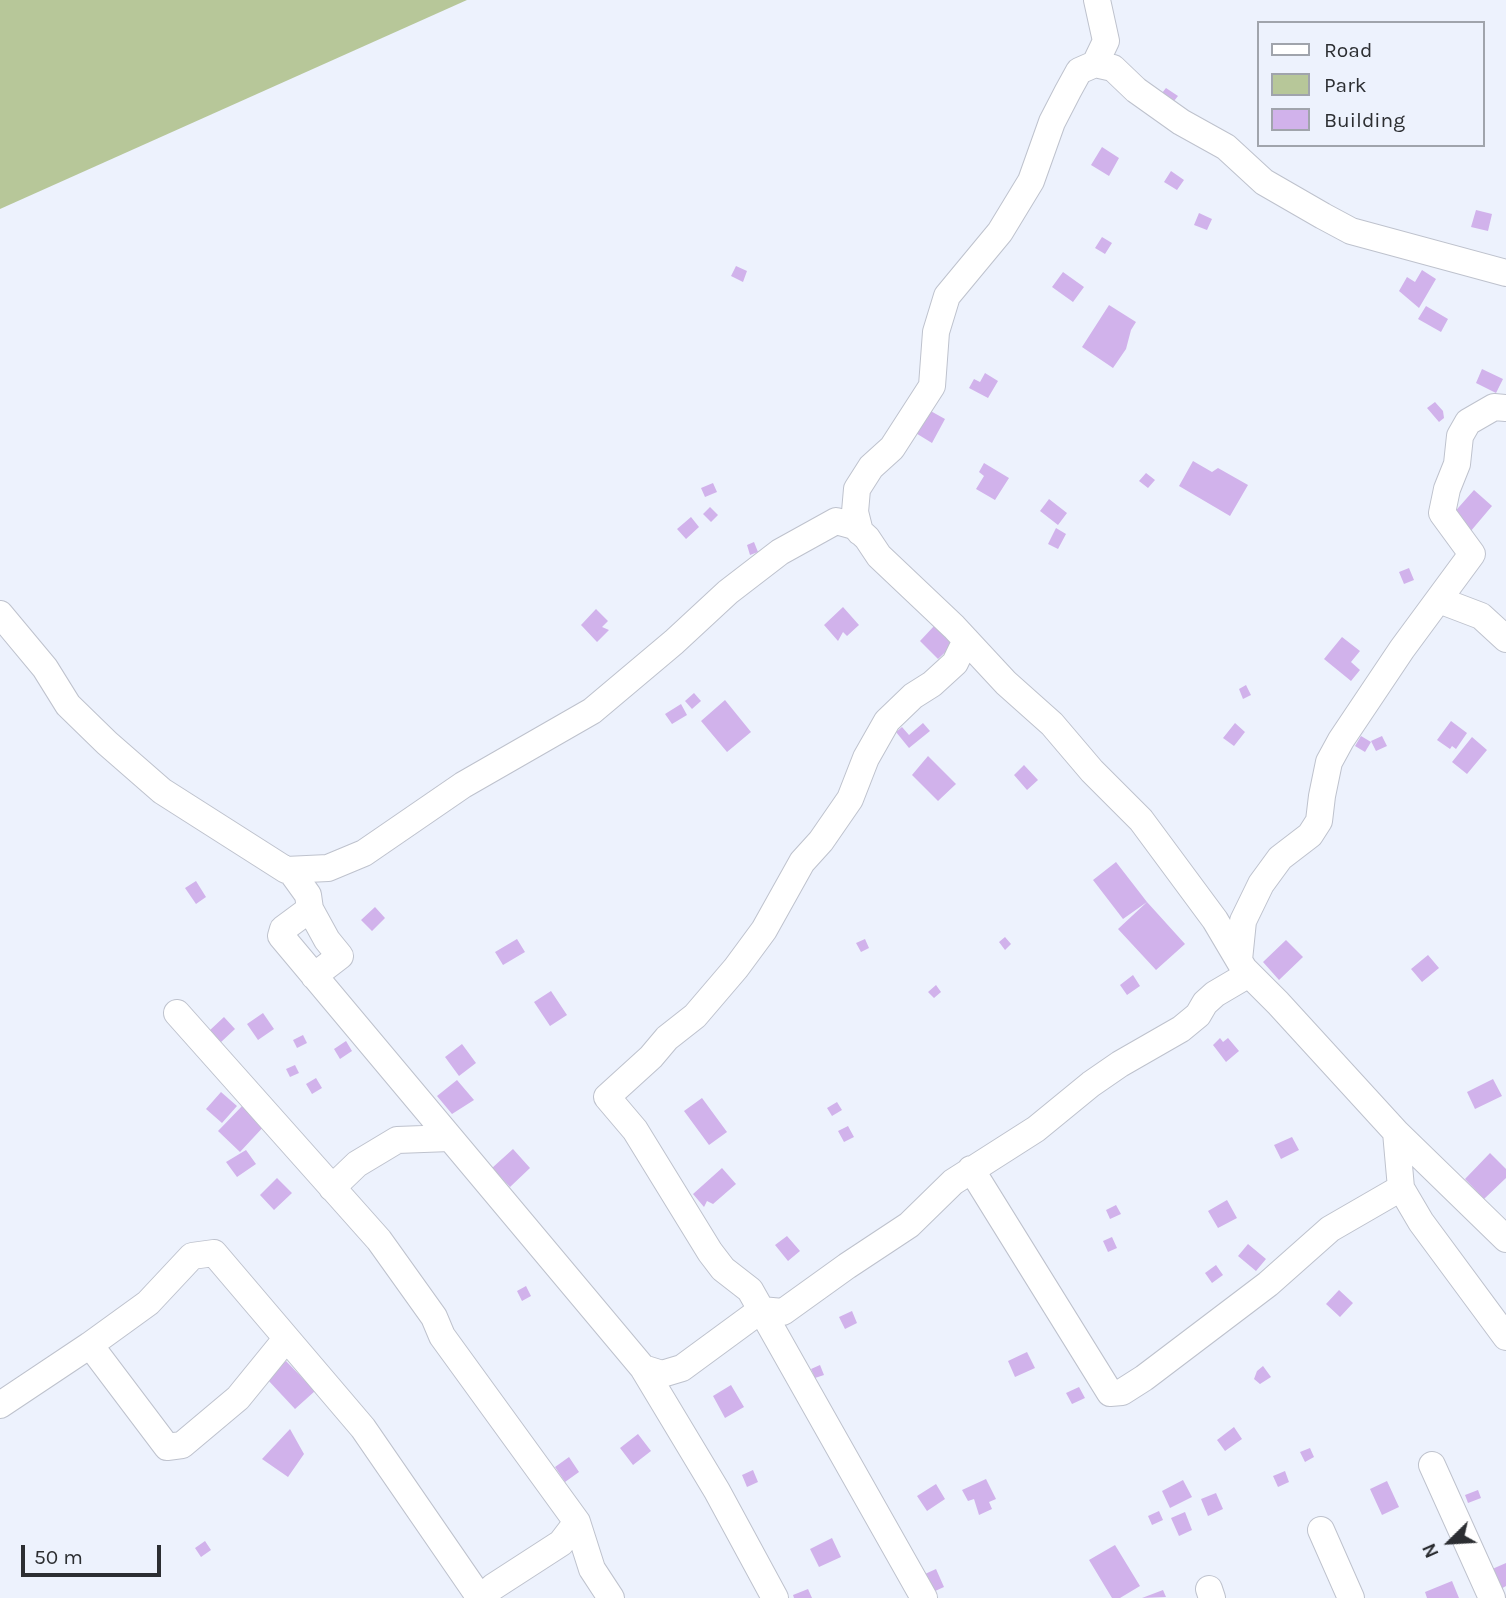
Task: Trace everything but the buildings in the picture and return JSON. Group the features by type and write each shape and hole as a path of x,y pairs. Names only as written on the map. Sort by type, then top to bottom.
{"street":[{"path":"1096,64 1106,41 1097,0"},
{"path":"860,532 855,512 857,489 871,467 892,448 932,386 936,332 947,296 1000,232 1031,181 1052,122 1079,71 1096,64 1113,68 1136,90 1181,122 1226,147 1264,182 1332,221 1352,231 1506,273"},
{"path":"643,1368 662,1374 682,1368 773,1318 909,1226 953,1182 971,1169 1036,1129 1120,1064 1181,1029 1244,967 1243,921 1261,884 1280,858 1310,835 1319,821 1329,762 1341,740 1370,695 1472,554 1443,513 1447,489 1457,464 1460,436 1468,422 1494,407 1506,408"},
{"path":"0,614 45,668 68,705 162,792 286,870 328,868 364,853 463,785 592,711 728,592 780,552 836,521 854,526 867,538 879,556 966,640 1006,683 1052,724 1092,771 1141,820 1215,920 1244,967 1396,1132 1506,1239"},
{"path":"1439,600 1481,615 1506,639"},
{"path":"924,1598 773,1318 750,1290 723,1269 710,1252 635,1130 607,1097 651,1057 667,1038 695,1016 736,968 764,930 803,862 850,799 866,758 887,721 954,663 966,640"},
{"path":"290,870 309,895 310,909 327,940 340,956 314,976"},
{"path":"310,909 283,929 281,936 643,1368 717,1491 775,1598"},
{"path":"177,1013 379,1240 434,1317 442,1336 578,1522 592,1569 611,1598"},
{"path":"1396,1132 1401,1188 1420,1222 1476,1294 1506,1338"},
{"path":"332,1188 357,1164 397,1140 450,1138"},
{"path":"971,1169 1110,1393 1122,1392 1144,1378 1268,1284 1330,1229 1401,1188"},
{"path":"0,1405 148,1303 192,1256 214,1253 363,1428 481,1598 493,1587 561,1543 578,1522"},
{"path":"90,1345 167,1447 182,1445 238,1398 286,1339"},
{"path":"1432,1465 1492,1598"},
{"path":"1321,1530 1351,1598"}],"green space":[{"path":"0,0 467,0 0,209"}]}
